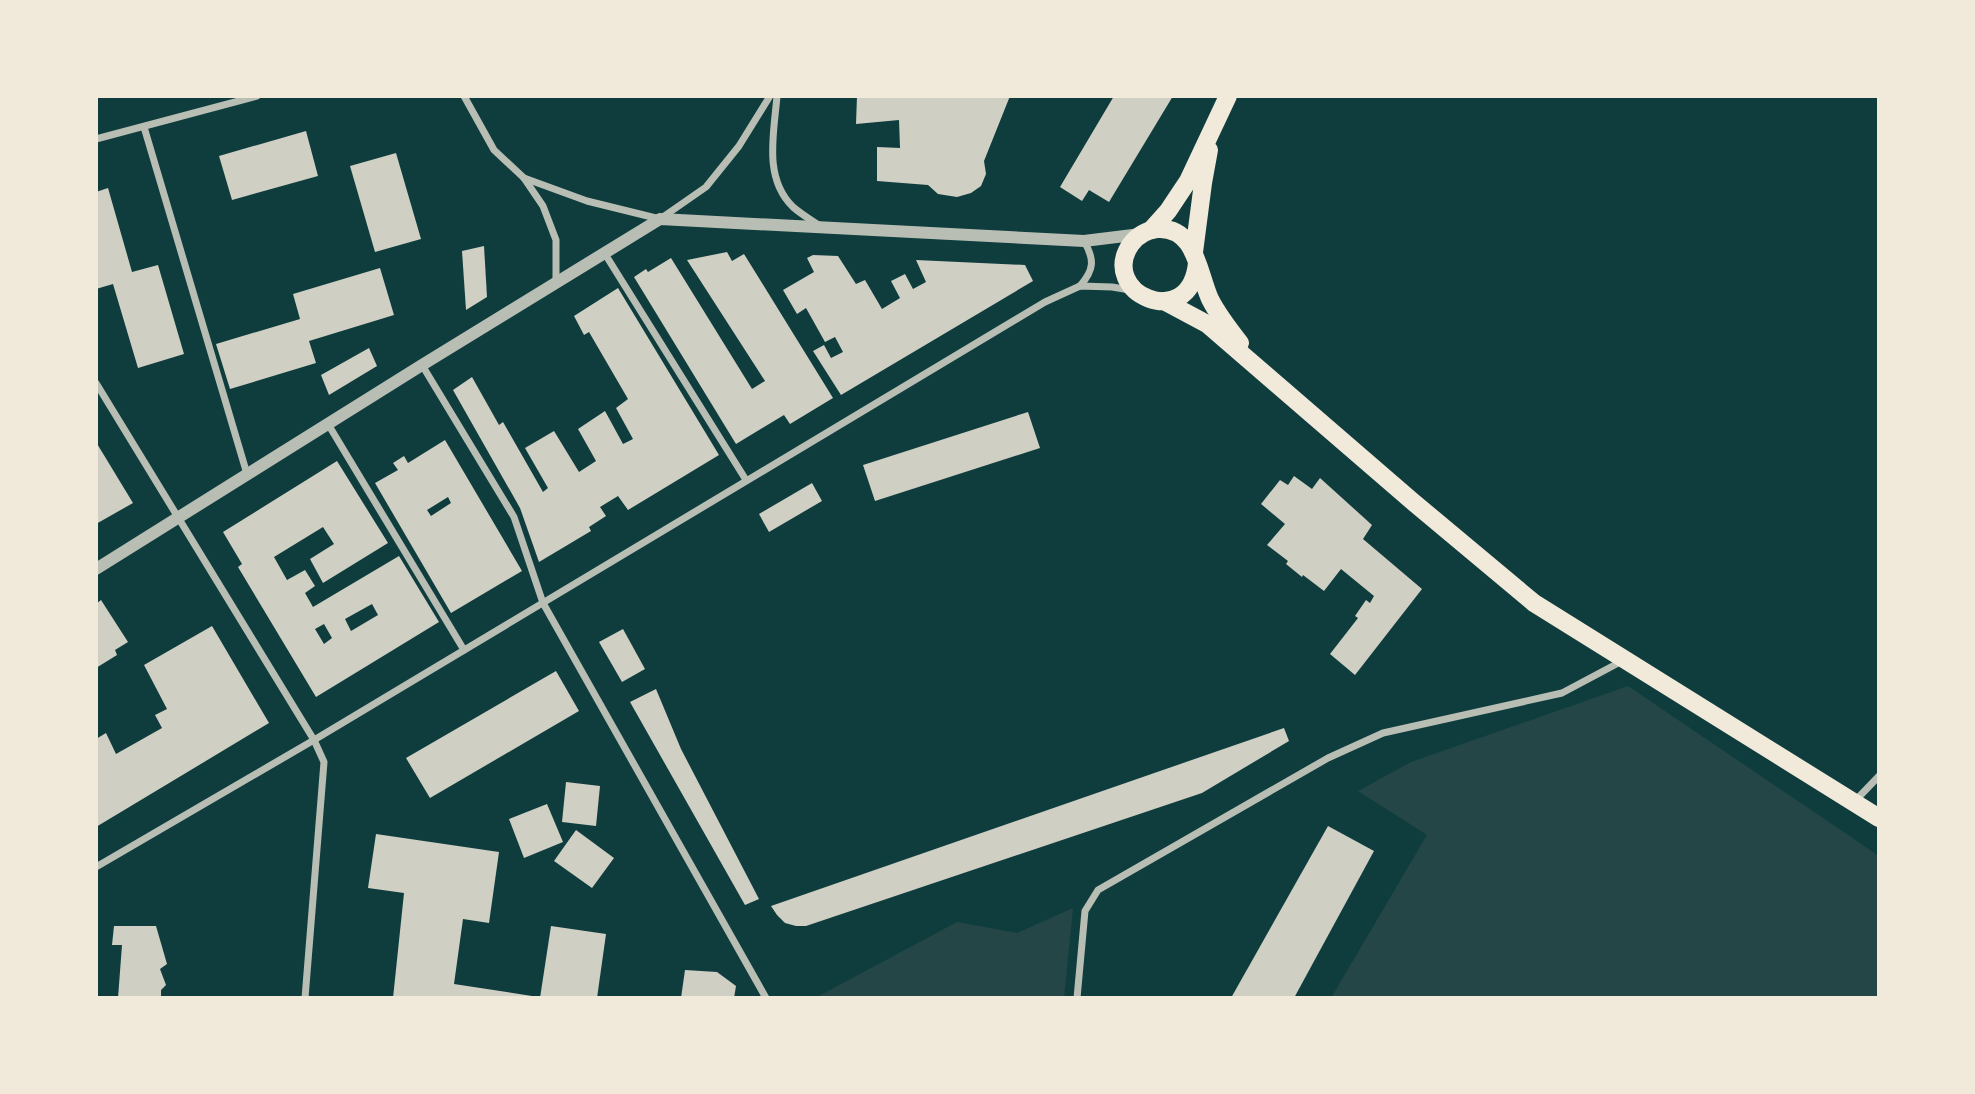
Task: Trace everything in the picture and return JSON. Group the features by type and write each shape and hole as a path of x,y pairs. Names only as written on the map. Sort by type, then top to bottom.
{"main road":[{"path":"1228,96 1188,181 1168,211 1133,241 1127,250 1124,260 1127,281 1134,290 1143,297 1164,302 1207,324 1534,603 1879,818"},
{"path":"1164,302 1184,293 1196,274 1195,257 1203,183 1215,123"},
{"path":"1146,232 1161,228 1180,235 1188,242 1219,315 1257,366"}],"street":[{"path":"96,139 257,96"},
{"path":"464,96 494,150 524,178 543,206 556,240 556,284"},
{"path":"96,569 605,254 706,187 740,146 770,96"},
{"path":"776,96 772,163 778,186 792,206 821,227"},
{"path":"144,127 247,474"},
{"path":"524,178 587,201 660,219 1084,241 1146,232"},
{"path":"96,867 314,740 1045,302 1080,286 1089,276 1092,265 1091,252 1084,241"},
{"path":"605,254 746,480"},
{"path":"1080,286 1134,290"},
{"path":"422,365 514,517 543,603 766,998"},
{"path":"96,383 314,740 324,762 305,998"},
{"path":"328,424 464,650"},
{"path":"1077,998 1085,911 1098,890 1328,758 1383,733 1562,694 1624,660"},
{"path":"1854,802 1879,776"}],"shaded area":[{"path":"1628,686 1879,856 1879,998 1331,998 1427,835 1358,791 1411,762"},
{"path":"1073,908 1064,998 815,998 957,922 1017,933"}],"building":[{"path":"857,96 1010,96 984,161 986,174 981,186 971,193 957,197 938,194 928,185 877,181 877,147 900,148 899,120 856,124"},
{"path":"1114,96 1173,96 1109,202 1089,190 1082,201 1060,187"},
{"path":"306,131 318,176 232,200 219,156"},
{"path":"396,153 421,239 375,252 350,166"},
{"path":"108,188 132,272 158,265 184,354 138,368 113,284 96,289 96,192"},
{"path":"484,246 487,297 466,310 462,251"},
{"path":"727,252 732,261 744,254 833,398 790,424 784,415 736,444 634,277 671,258 752,389 765,381 687,260"},
{"path":"813,255 838,256 856,284 865,280 882,309 900,298 891,281 905,274 913,289 926,282 916,260 1025,265 1033,281 841,395 813,351 824,345 831,358 843,352 835,337 825,342 806,308 797,314 783,290 814,272 807,258"},
{"path":"380,268 394,315 309,341 316,363 230,389 216,344 300,319 293,294"},
{"path":"618,288 719,455 628,510 618,496 600,507 606,516 589,527 591,531 539,562 520,508 453,390 472,377 499,425 503,422 543,492 548,488 525,448 554,431 579,472 596,461 578,429 605,411 623,444 633,439 616,408 628,399 589,332 584,335 574,316"},
{"path":"369,348 377,366 329,395 321,375"},
{"path":"1028,412 1040,448 875,501 863,465"},
{"path":"445,440 522,571 451,613 375,483 398,470 393,463 404,456 408,463","holes":["448,497 451,503 431,516 427,510"]},
{"path":"96,442 133,503 96,524"},
{"path":"337,461 388,543 323,583 310,559 334,544 323,527 274,557 287,580 305,570 315,586 305,593 313,607 399,556 439,622 316,697 238,567 242,564 223,532","holes":["372,604 378,615 351,631 345,619","324,624 332,638 324,644 315,629"]},
{"path":"1294,476 1312,489 1320,478 1372,525 1363,539 1422,589 1355,675 1330,654 1358,618 1355,616 1366,600 1370,603 1374,596 1341,569 1324,591 1303,575 1302,577 1286,564 1288,561 1267,545 1285,524 1261,504 1280,480 1288,485"},
{"path":"812,483 822,501 769,532 759,514"},
{"path":"101,600 128,642 115,650 117,655 96,668 96,604"},
{"path":"212,626 269,723 96,827 96,739 106,733 116,754 162,728 155,715 167,709 144,665"},
{"path":"623,629 645,669 622,682 599,642"},
{"path":"556,671 579,711 430,798 406,758"},
{"path":"656,689 681,749 759,899 745,905 630,702"},
{"path":"1284,728 1289,741 1202,793 806,926 785,923 771,906"},
{"path":"566,782 600,786 596,826 562,822"},
{"path":"547,804 563,842 524,858 509,819"},
{"path":"1328,826 1374,851 1294,998 1231,998"},
{"path":"576,830 614,858 592,888 554,861"},
{"path":"376,834 499,852 489,923 463,919 454,984 532,998 393,998 404,893 368,888"},
{"path":"114,926 156,926 167,964 160,969 166,985 161,990 161,998 118,998 122,945 112,945"},
{"path":"551,926 606,934 597,998 540,998"},
{"path":"685,970 717,972 736,986 734,998 681,998"}]}
